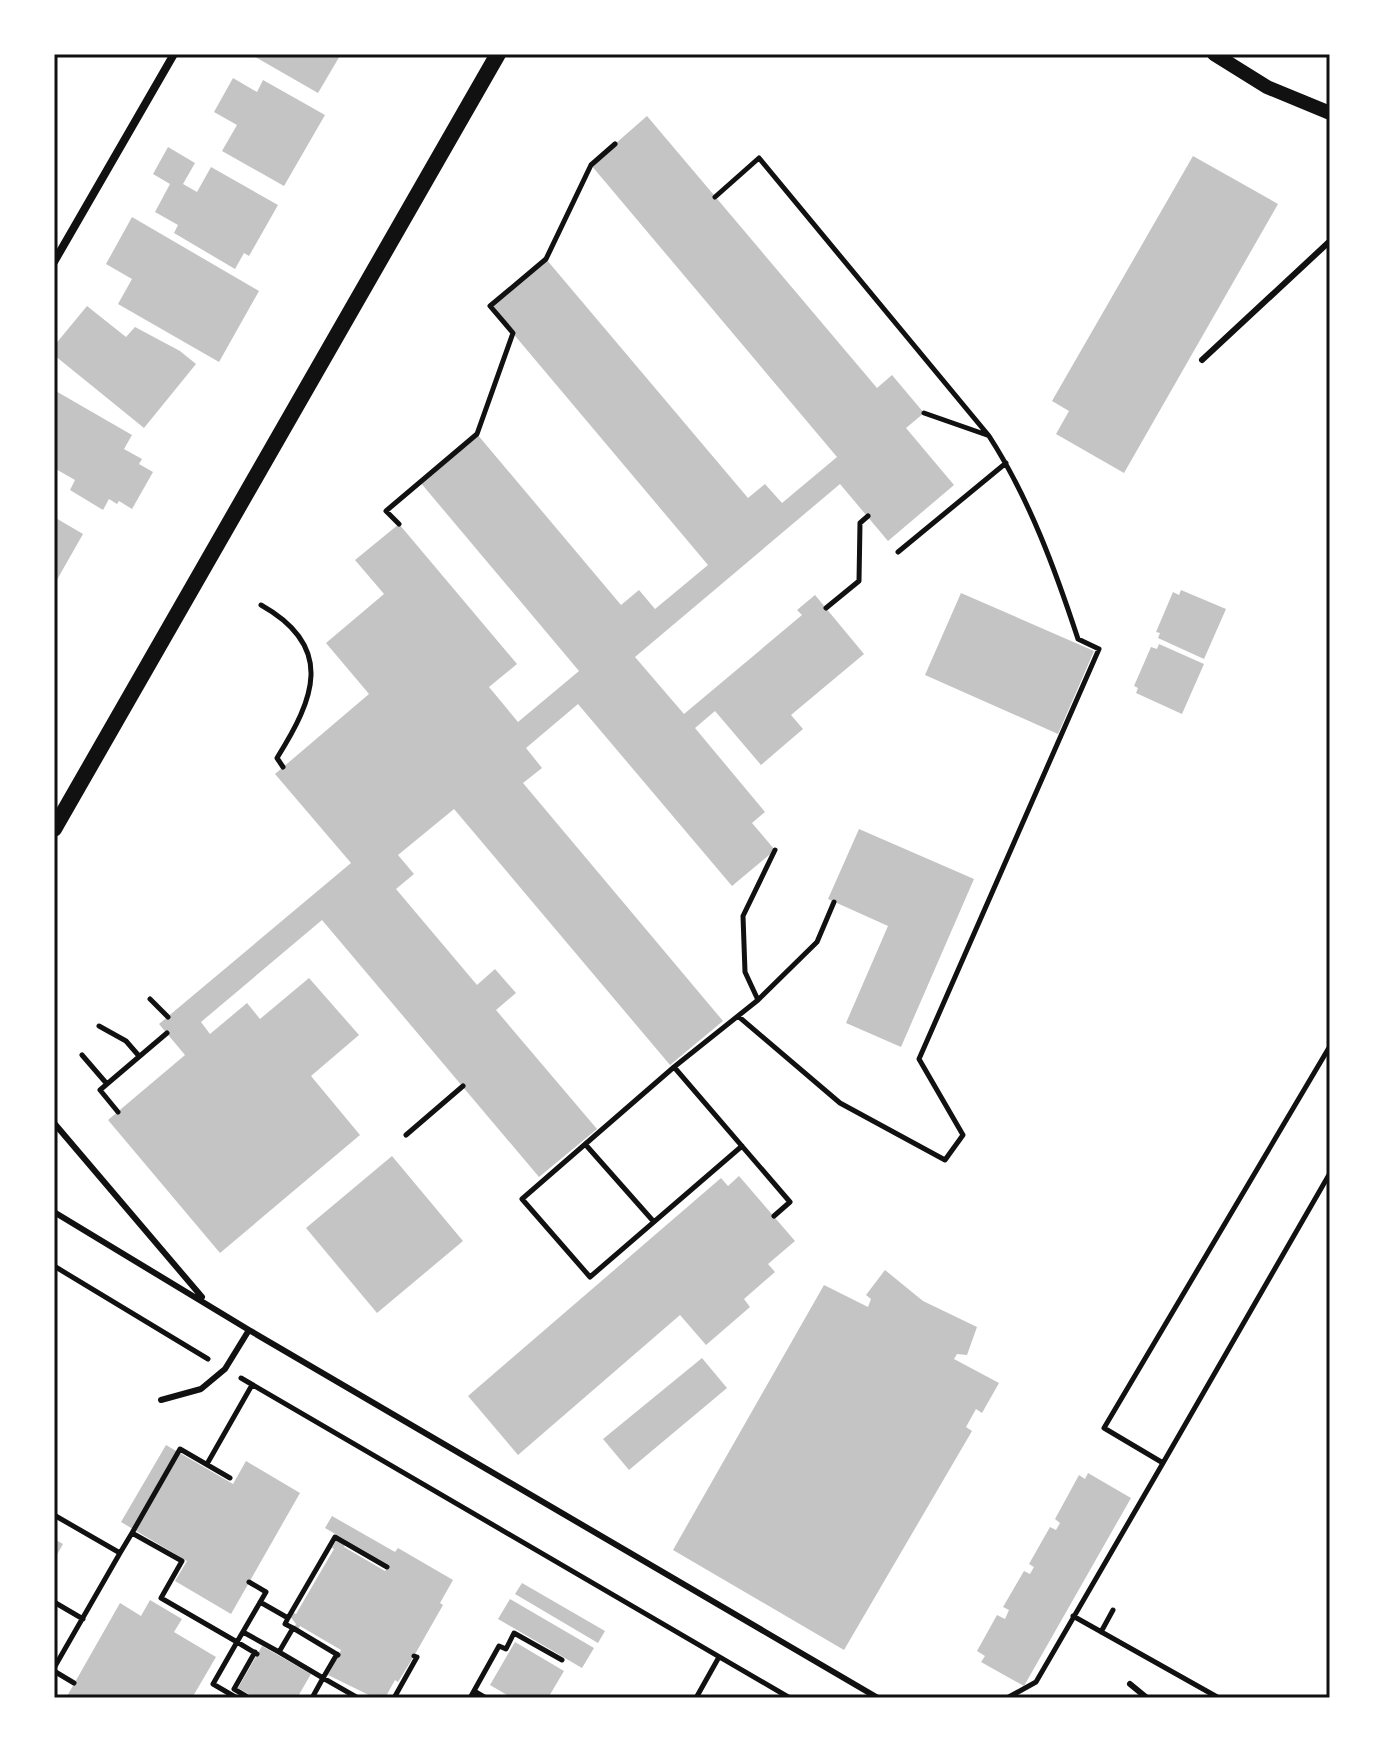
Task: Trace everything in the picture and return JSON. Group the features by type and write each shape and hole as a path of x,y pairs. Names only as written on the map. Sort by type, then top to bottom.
{"main road":[{"path":"54,829 498,54"}],"street":[{"path":"54,262 174,54"},
{"path":"1214,54 1267,87 1330,113"}],"lane":[{"path":"1202,360 1330,241"},
{"path":"54,1123 206,1303"},
{"path":"54,1212 249,1330 878,1698"},
{"path":"161,1400 201,1389 225,1369 249,1330"},
{"path":"1130,1684 1147,1698"}],"path":[{"path":"399,524 386,511 477,434 513,333 490,306 546,259 591,165 615,144"},
{"path":"715,197 759,158 989,436 1006,463 1054,566 1078,639 1099,649 919,1059 963,1135 945,1160 840,1103 738,1016"},
{"path":"924,413 989,436"},
{"path":"898,552 1006,463"},
{"path":"826,608 859,581 860,523 868,516"},
{"path":"261,605 289,623 309,653 311,673 308,699 295,729 277,758 283,767"},
{"path":"758,1000 745,972 743,916 775,850"},
{"path":"742,1146 590,1277 522,1199 674,1067 758,1000 817,942 834,902"},
{"path":"150,999 168,1017"},
{"path":"99,1026 126,1041 139,1056"},
{"path":"118,1112 100,1090 167,1033"},
{"path":"1163,1463 1104,1428 1330,1046"},
{"path":"82,1055 107,1084"},
{"path":"674,1067 790,1202 774,1216"},
{"path":"406,1135 463,1086"},
{"path":"585,1144 654,1222"},
{"path":"1007,1698 1036,1682 1330,1173"},
{"path":"54,1266 790,1698"},
{"path":"207,1464 252,1385"},
{"path":"74,1683 54,1670 180,1449 230,1478"},
{"path":"54,1515 120,1553"},
{"path":"132,1533 182,1561 161,1598 256,1653 234,1689 249,1698"},
{"path":"312,1698 338,1654 285,1624 288,1618 335,1537 387,1567"},
{"path":"237,1698 213,1684 266,1592 249,1582"},
{"path":"54,1602 83,1619"},
{"path":"260,1602 288,1618"},
{"path":"1101,1632 1113,1610"},
{"path":"1073,1616 1219,1698"},
{"path":"279,1652 293,1628"},
{"path":"243,1632 358,1698"},
{"path":"470,1698 499,1646 506,1649 514,1633 562,1660"},
{"path":"394,1698 417,1657 414,1656"},
{"path":"696,1698 719,1657"},
{"path":"474,1691 486,1698"}],"building":[{"path":"250,54 341,54 318,93"},
{"path":"233,78 257,92 263,80 325,115 284,186 222,151 237,125 214,112"},
{"path":"647,116 877,388 892,375 924,413 906,428 954,485 888,541 840,484 635,657 684,714 802,615 797,610 815,595 864,654 791,715 803,729 761,765 715,711 695,728 765,812 752,823 775,850 732,886 578,704 526,748 542,768 523,783 723,1021 670,1065 454,809 398,855 414,874 396,889 477,985 495,969 516,993 496,1010 597,1129 539,1177 322,920 201,1022 210,1034 247,1003 260,1019 309,978 359,1035 311,1076 360,1135 220,1253 108,1120 185,1055 159,1024 351,863 275,774 369,694 326,643 384,594 355,560 399,524 517,664 489,687 518,722 579,671 420,482 477,434 621,605 639,590 655,609 708,565 490,306 546,259 748,498 765,484 782,503 837,457 591,165"},
{"path":"168,147 195,163 183,184 197,192 211,167 278,205 249,256 244,253 235,269 174,233 178,225 155,212 170,184 153,174"},
{"path":"1193,156 1278,204 1124,473 1056,434 1069,411 1052,401"},
{"path":"132,217 259,291 219,362 118,304 132,279 106,264"},
{"path":"87,306 126,337 135,327 180,351 196,364 144,428 54,355 54,346"},
{"path":"54,390 132,435 124,449 142,459 139,464 153,472 132,509 109,499 103,510 70,490 75,480 54,468"},
{"path":"54,517 83,534 54,585"},
{"path":"1181,590 1226,609 1204,659 1158,638 1160,633 1156,632 1173,592 1179,595"},
{"path":"961,593 1094,651 1058,734 925,675"},
{"path":"1159,644 1204,664 1182,714 1136,693 1138,688 1134,686 1151,647 1157,649"},
{"path":"859,829 974,879 901,1047 846,1023 888,926 828,899"},
{"path":"392,1156 463,1241 377,1313 306,1228"},
{"path":"739,1176 795,1241 768,1264 775,1272 744,1299 750,1307 706,1345 680,1315 518,1455 468,1396 721,1178 728,1186"},
{"path":"885,1270 923,1301 977,1327 967,1355 957,1354 954,1359 999,1383 982,1413 976,1409 966,1427 972,1431 844,1650 673,1550 824,1285 868,1307 871,1299 866,1295"},
{"path":"702,1358 727,1388 629,1470 603,1439"},
{"path":"166,1445 233,1484 246,1461 300,1493 231,1614 175,1581 187,1561 121,1522"},
{"path":"1088,1473 1131,1498 1024,1686 981,1662 985,1656 977,1651 997,1615 1005,1619 1009,1610 1003,1607 1024,1571 1030,1574 1034,1567 1029,1564 1050,1527 1056,1530 1060,1523 1055,1519 1079,1475 1085,1479"},
{"path":"332,1516 395,1552 398,1548 453,1580 440,1603 443,1605 414,1656 385,1698 375,1698 328,1675 341,1650 300,1626 298,1630 294,1628 296,1624 289,1615 292,1612 296,1614 337,1539 345,1544 344,1547 385,1571 389,1565 325,1528"},
{"path":"54,1539 63,1544 54,1560"},
{"path":"522,1583 605,1631 598,1643 515,1594"},
{"path":"510,1599 594,1648 582,1668 498,1619"},
{"path":"150,1600 182,1619 174,1632 216,1657 192,1698 66,1698 120,1603 141,1616"},
{"path":"515,1642 564,1671 548,1698 512,1698 490,1685"},
{"path":"262,1646 311,1674 297,1698 255,1698 238,1688"}]}
